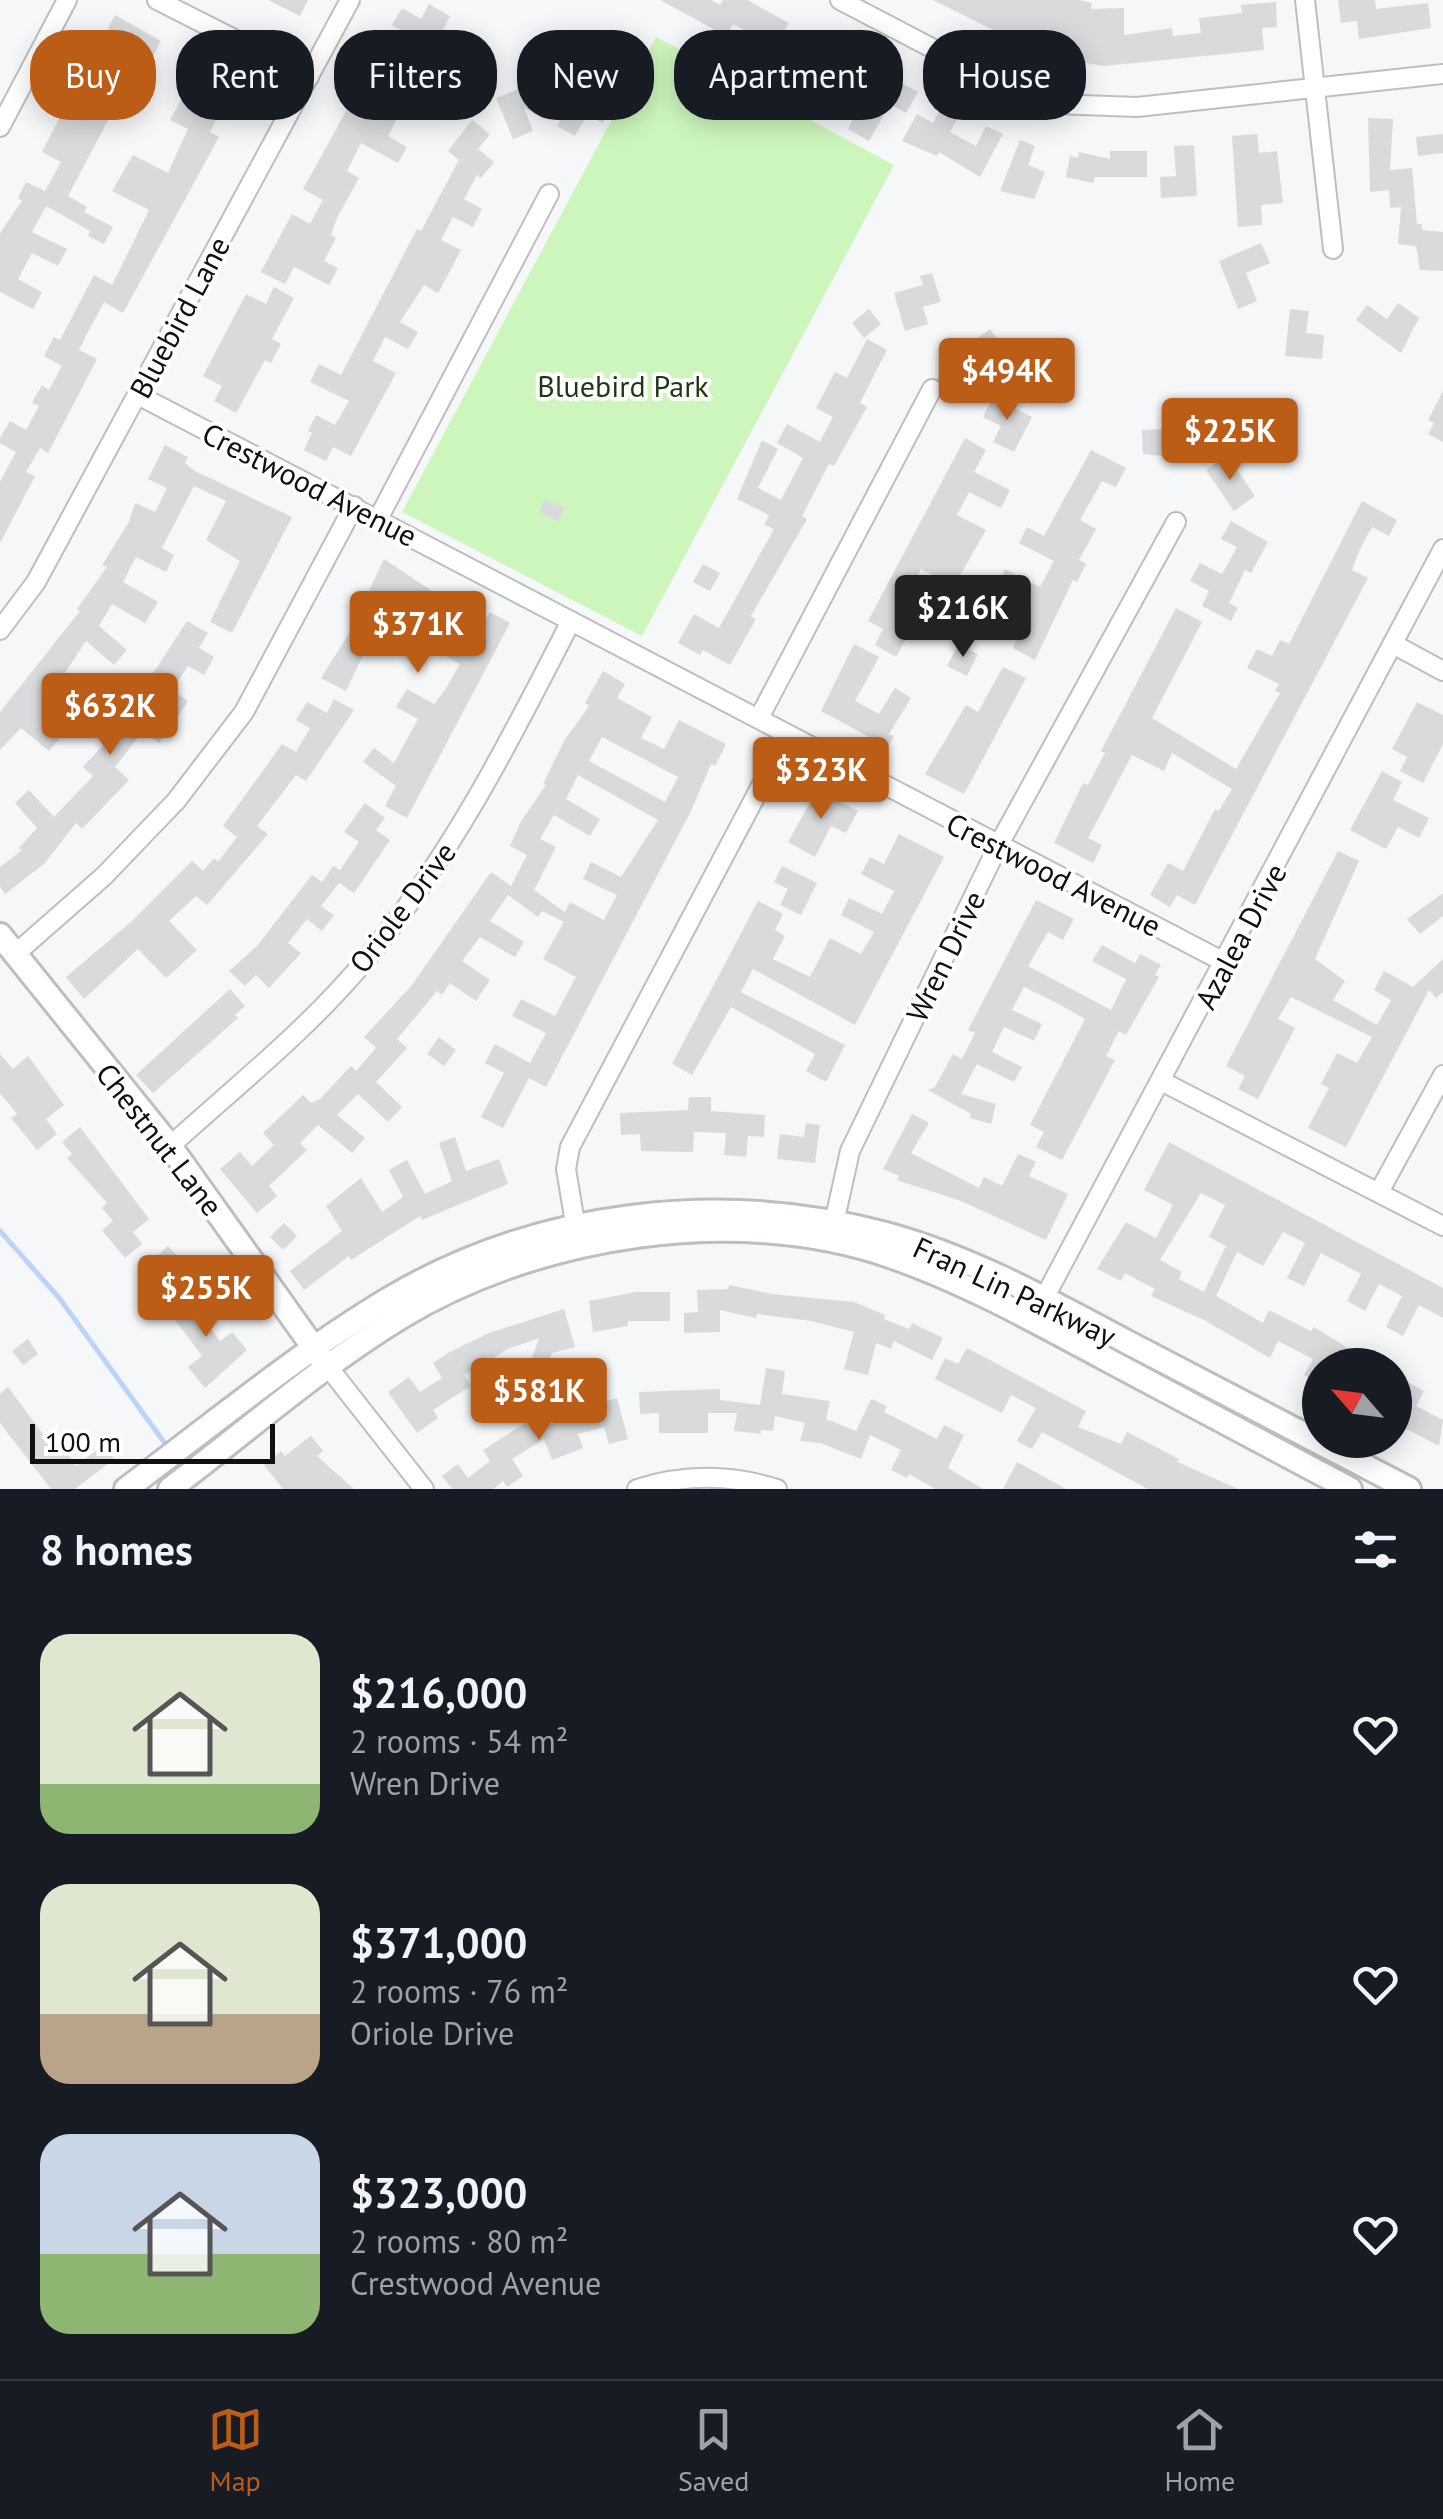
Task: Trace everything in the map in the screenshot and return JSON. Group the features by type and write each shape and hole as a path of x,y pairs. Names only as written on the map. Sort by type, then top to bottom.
{"street":[{"path":"0,127 68,0"},
{"path":"157,0 216,30"},
{"name":"Bluebird Lane","path":"314,68 350,0"},
{"path":"840,0 1014,91 1054,104 1137,107 1443,74"},
{"path":"1305,0 1333,249"},
{"name":"Bluebird Lane","path":"0,630 36,582 286,120"},
{"path":"378,519 549,194"},
{"path":"760,718 932,389"},
{"name":"Crestwood Avenue","path":"138,396 1226,963"},
{"path":"7,945 116,863 176,800 244,712 354,506"},
{"name":"Wren Drive","path":"832,1232 850,1151 998,846 1176,522"},
{"name":"Azalea Drive","path":"1032,1320 1163,1082 1443,550"},
{"name":"Oriole Drive","path":"170,1146 303,1025 361,965 426,882 486,787 571,621"},
{"path":"1393,644 1443,671"},
{"path":"577,1236 566,1168 570,1147 788,735"},
{"name":"Chestnut Lane","path":"7,945 170,1146 322,1358 424,1489"},
{"path":"1379,1192 1443,1075"},
{"path":"1163,1082 1443,1226"},
{"name":"Fran Lin Parkway","path":"170,1489 229,1444 392,1297 480,1256 577,1236 748,1230 891,1235 975,1266 1044,1298 1409,1489"},
{"name":"Fran Lin Parkway","path":"832,1232 966,1286 1350,1489"},
{"name":"Fran Lin Parkway","path":"134,1483 218,1421 322,1358"},
{"path":"638,1489 668,1479 740,1478 776,1489"}],"green space":[{"name":"Bluebird Park","path":"656,37 674,47 674,120 810,120 894,165 642,636 402,512 612,120 654,120"}],"building":[{"path":"268,0 308,0 300,16"},
{"path":"660,0 711,0 720,5 723,0 747,0 789,23 785,30 744,30 733,24 730,30 715,30"},
{"path":"933,0 1080,0 1092,3 1091,9 1124,8 1124,35 1172,28 1173,36 1201,33 1199,18 1242,13 1241,5 1276,2 1277,27 1262,28 1264,50 1104,66 1086,63 1086,30 994,30"},
{"path":"1338,0 1375,0 1376,9 1428,3 1431,28 1359,39 1357,21 1341,23"},
{"path":"429,4 450,16 443,30 401,30 392,25 402,8 421,19"},
{"path":"115,15 142,30 107,30"},
{"path":"903,84 918,92 906,113 903,111"},
{"path":"517,90 517,120 529,120 533,131 513,139 497,98"},
{"path":"176,109 176,120 216,120 210,132 219,137 123,313 104,302 79,350 97,359 48,453 40,448 26,472 35,476 0,543 0,482 16,452 0,443 0,438 10,421 26,430 39,406 32,403 42,385 49,390 62,366 44,356 54,337 60,340 94,275 112,285 149,210 112,191 133,155 168,173 188,129 170,120"},
{"path":"917,114 933,123 957,120 950,132 976,146 986,126 1003,134 980,177 939,152 937,156 902,141"},
{"path":"1368,118 1393,119 1390,170 1412,168 1417,224 1422,224 1422,230 1443,232 1443,271 1420,270 1416,246 1398,244 1401,207 1390,208 1389,190 1370,192"},
{"path":"58,120 108,120 68,196 87,207 84,212 113,227 104,244 88,236 90,231 46,206 32,232 67,249 58,266 32,253 18,279 42,292 33,309 0,292 0,233 22,201 18,198 26,182 45,191 61,162 42,152"},
{"path":"341,120 396,120 388,136 407,147 398,163 361,143 347,171 359,178 331,235 336,238 324,261 338,268 329,285 294,267 285,284 261,272 292,214 310,224 323,200 303,189"},
{"path":"472,120 490,134 478,149 494,162 481,178 477,175 464,199 482,209 473,227 453,217 441,240 461,250 438,293 424,285 400,322 418,332 408,349 385,337 373,361 396,373 351,456 333,447 326,461 304,450 312,433 308,431 316,415 335,425 349,401 310,382 319,364 341,375 417,229 421,231 459,160 448,151"},
{"path":"560,120 584,120 575,136 557,126"},
{"path":"853,120 881,120 869,141 848,129"},
{"path":"1257,134 1259,153 1277,151 1283,203 1261,205 1262,225 1238,227 1232,136"},
{"path":"1443,134 1443,153 1418,156 1416,137"},
{"path":"1020,140 1035,146 1028,165 1045,172 1034,199 1000,191"},
{"path":"1194,145 1197,196 1161,198 1160,177 1176,176 1174,146"},
{"path":"1110,151 1147,151 1147,177 1095,177 1093,183 1066,177 1070,156 1078,158 1079,152 1110,159"},
{"path":"1261,243 1270,263 1246,273 1257,301 1238,309 1219,261"},
{"path":"932,273 941,302 923,307 928,324 905,331 894,293 923,285 920,276"},
{"path":"274,287 294,298 272,339 281,344 271,363 265,360 236,413 214,401 222,386 203,376 246,294 266,304"},
{"path":"1398,303 1419,318 1401,353 1356,320 1367,305 1387,319"},
{"path":"869,309 881,324 864,338 852,323"},
{"path":"1290,309 1309,311 1306,333 1324,335 1322,359 1285,356"},
{"path":"990,329 1000,343 1007,338 1016,350 990,369 1025,371 1024,389 1000,388 968,345"},
{"path":"867,339 887,350 860,403 867,407 834,466 829,464 802,516 807,519 751,616 756,619 730,665 703,650 700,655 678,643 694,614 719,628 774,529 764,525 769,515 737,499 762,440 778,449 758,488 781,500 803,458 777,443 787,424 820,442 833,417 816,408 835,372 847,378"},
{"path":"1443,391 1443,442 1428,434 1434,423 1428,420"},
{"path":"993,397 1032,417 1014,452 993,442 1001,426 983,417"},
{"path":"1180,428 1182,458 1143,454 1142,430"},
{"path":"965,438 986,450 974,472 1010,490 1001,508 969,492 957,515 986,530 954,586 921,569 898,614 915,623 896,657 875,645 883,629 868,621"},
{"path":"165,445 188,457 185,463 195,471 292,517 232,633 210,622 240,561 206,540 226,501 194,486 162,548 174,555 166,572 136,557 123,582 158,602 145,623 112,604 99,626 127,650 114,665 86,641 59,682 64,686 43,714 65,732 49,751 21,728 0,750 0,712 80,611 77,609 107,567 102,565 129,522 135,503 155,512 167,488 148,479"},
{"path":"1091,450 1126,468 1116,487 1102,481 1080,520 1096,529 1079,560 1086,564 1077,582 1073,580 1035,660 1013,648 1031,604 997,586 1005,569 1040,587 1054,561 1019,543 1027,527 1044,536"},
{"path":"1227,455 1255,496 1234,511 1206,470"},
{"path":"545,499 565,508 558,522 539,512"},
{"path":"1362,501 1397,520 1389,536 1372,527 1359,551 1352,570 1368,578 1195,905 1177,895 1170,907 1150,895 1168,863 1183,871 1215,809 1219,811 1232,789 1172,753 1164,771 1132,755 1088,838 1102,845 1093,863 1054,843 1083,783 1088,785 1105,753 1101,751 1176,608 1202,622 1152,718 1236,769 1280,693 1275,691 1279,684 1247,668 1257,649 1272,656 1280,640 1289,644"},
{"path":"1231,521 1268,542 1251,573 1245,570 1229,603 1238,608 1231,621 1202,606 1209,591 1190,581 1200,563 1222,574 1237,547 1221,539"},
{"path":"384,559 432,591 428,598 481,629 490,612 510,623 407,818 385,806 396,786 363,762 374,748 394,763 418,719 396,707 407,689 434,704 460,664 429,646 441,621 413,606 398,633 379,622 346,691 321,678 348,635"},
{"path":"703,564 720,573 710,591 693,582"},
{"path":"932,604 948,612 940,629 923,621"},
{"path":"975,604 992,614 983,630 966,620"},
{"path":"187,621 208,633 199,648 214,657 204,675 188,666 172,690 188,701 171,727 159,743 143,731 115,767 129,780 82,829 76,823 44,864 5,894 0,887 0,867 22,850 19,848 37,828 15,803 29,790 54,817 93,776 83,767 115,732"},
{"path":"854,644 879,657 855,701 879,714 895,688 911,698 889,734 894,736 885,753 870,746 873,739 821,711"},
{"path":"958,645 978,654 967,676 947,666"},
{"path":"1003,667 1026,678 964,794 925,774 966,705 978,712"},
{"path":"603,671 625,684 617,698 652,717 641,738 664,749 679,720 726,744 715,766 711,764 691,811 546,1087 529,1078 503,1128 481,1117 504,1073 485,1063 495,1044 530,1063 546,1033 512,1016 521,999 555,1016 576,977 543,959 564,922 542,911 538,917 508,895 490,921 524,942 515,957 480,937 462,961 490,980 476,1001 450,983 442,995 437,991 397,1039 407,1048 376,1082 402,1107 388,1122 358,1094 337,1115 365,1138 352,1153 318,1125 300,1143 307,1150 269,1186 277,1196 257,1213 220,1169 240,1152 252,1166 274,1145 263,1133 303,1095 311,1103 320,1099 351,1066 356,1071 376,1048 364,1037 412,985 491,872 511,886 527,855 510,846 520,823 546,785 543,784 564,741 589,706 585,703","holes":["602,737 678,777 665,802 589,761","578,775 658,820 621,877 591,862 583,879 617,895 604,920 570,902 565,912 534,890 556,847 540,839 554,815 590,836 600,819 566,799"]},
{"path":"334,699 354,710 306,781 296,775 257,826 268,834 207,905 196,896 169,921 197,950 166,978 138,949 84,999 66,977 132,921 192,861 203,871 214,858 218,862 237,837 223,826 282,744 296,752 310,728 296,720 307,702 327,713"},
{"path":"1417,702 1443,715 1443,744 1423,783 1400,771 1407,757 1392,749"},
{"path":"1382,771 1402,782 1393,800 1429,818 1419,838 1398,827 1386,849 1350,830"},
{"path":"817,790 858,811 846,833 831,826 815,857 788,842"},
{"path":"365,803 385,818 376,830 390,840 354,893 339,883 321,906 334,915 322,931 307,919 288,943 301,953 269,988 256,975 245,986 229,971 257,946 312,875 322,882 333,866 340,870 359,842 344,832"},
{"path":"899,834 944,857 855,1025 753,969 741,992 845,1045 826,1082 806,1071 815,1054 731,1007 692,1075 672,1064 758,901 783,914 775,930 785,936 773,959 810,977 830,938 861,954 874,932 841,915 849,898 882,914 894,891 861,874 870,857 884,864"},
{"path":"1338,851 1359,861 1315,959 1345,981 1333,1000 1377,1025 1391,1000 1374,990 1384,971 1413,987 1443,959 1443,992 1436,998 1429,990 1346,1147 1308,1128 1329,1088 1321,1084 1337,1053 1357,1063 1372,1037 1291,997 1278,1019 1295,1028 1258,1099 1238,1089 1245,1076 1226,1066"},
{"path":"782,866 817,883 801,915 780,905 788,889 774,882"},
{"path":"1443,893 1443,916 1420,934 1407,919"},
{"path":"1036,900 1074,919 1063,940 1048,932 1028,966 1111,1010 1126,979 1092,961 1102,945 1135,963 1140,954 1161,965 1155,975 1159,977 1126,1035 1119,1031 1106,1056 1115,1060 1062,1160 1036,1147 1044,1132 1030,1125 1085,1019 1057,1003 1024,987 1012,1010 1042,1024 1034,1041 1004,1027 992,1052 1022,1067 1014,1082 977,1064 961,1094 996,1104 991,1124 970,1118 971,1114 928,1090 935,1087 953,1054 962,1059 975,1033 968,1030"},
{"path":"230,989 245,1006 235,1015 238,1018 153,1093 136,1075"},
{"path":"439,1037 456,1050 444,1066 427,1054"},
{"path":"0,1054 13,1069 28,1056 64,1105 46,1119 57,1134 37,1150 11,1118 17,1114 0,1093"},
{"path":"689,1097 711,1097 711,1111 765,1115 764,1137 748,1136 746,1157 724,1155 726,1133 694,1132 693,1152 641,1151 640,1134 621,1135 620,1113 688,1110"},
{"path":"912,1114 929,1123 911,1153 979,1188 984,1177 1002,1186 1018,1154 1036,1162 1029,1176 1068,1194 1046,1240 961,1201 897,1180 899,1176 883,1169"},
{"path":"806,1123 820,1125 815,1163 777,1159 780,1134 804,1137"},
{"path":"80,1127 149,1219 133,1232 142,1244 125,1258 102,1230 113,1221 102,1208 107,1203 67,1158 72,1154 62,1142"},
{"path":"455,1137 466,1171 499,1159 508,1184 422,1220 420,1216 351,1260 349,1256 304,1290 290,1271 342,1231 326,1206 361,1178 382,1212 403,1197 389,1170 407,1160 425,1194 452,1181 439,1143"},
{"path":"1169,1142 1443,1288 1443,1318 1419,1305 1403,1336 1386,1327 1402,1296 1379,1284 1365,1311 1347,1301 1361,1274 1321,1253 1304,1286 1287,1278 1305,1243 1283,1232 1263,1266 1237,1252 1216,1296 1263,1323 1269,1310 1311,1331 1314,1327 1348,1348 1302,1348 1302,1353 1278,1341 1270,1358 1204,1320 1151,1296 1155,1289 1125,1273 1121,1281 1097,1269 1126,1222 1156,1238 1173,1205 1144,1190","holes":["1201,1193 1225,1205 1209,1237 1226,1246 1204,1292 1179,1279 1182,1272 1160,1260"]},
{"path":"284,1223 297,1236 283,1250 270,1237"},
{"path":"168,1246 188,1268 169,1286 149,1264"},
{"path":"729,1285 772,1294 854,1302 885,1315 884,1319 909,1329 912,1323 943,1338 932,1360 894,1341 891,1349 876,1343 868,1375 844,1369 854,1332 811,1321 757,1314 756,1318 720,1310 720,1332 684,1333 684,1313 698,1312 697,1290 728,1289"},
{"path":"201,1289 214,1307 201,1316 220,1341 232,1332 247,1350 205,1388 188,1367 202,1356 170,1313"},
{"path":"636,1292 670,1292 670,1321 628,1321 628,1326 593,1332 589,1301"},
{"path":"564,1309 575,1347 552,1353 548,1364 532,1358 539,1338 508,1349 464,1375 471,1386 433,1410 438,1418 417,1433 388,1392 409,1377 420,1392 442,1378 433,1363 450,1352 489,1333"},
{"path":"28,1339 38,1354 23,1365 12,1351"},
{"path":"967,1348 1086,1411 1078,1427 1121,1444 1127,1432 1179,1459 1177,1462 1238,1489 1148,1489 1042,1432 1032,1449 1017,1441 1036,1408 1011,1395 1002,1413 935,1379 945,1358 958,1364"},
{"path":"766,1368 785,1371 782,1394 830,1401 826,1419 856,1431 871,1399 887,1406 884,1412 937,1439 944,1425 964,1435 948,1468 983,1489 935,1489 909,1474 907,1478 891,1470 901,1450 870,1435 861,1459 820,1443 800,1441 805,1423 775,1416 773,1431 761,1430 761,1434 734,1431 737,1413 708,1413 708,1433 659,1433 659,1413 640,1414 639,1392 720,1389 720,1400 760,1405"},
{"path":"1412,1384 1424,1391 1416,1406 1443,1420 1439,1446 1412,1432"},
{"path":"8,1387 60,1457 67,1453 76,1466 104,1445 114,1459 75,1489 51,1489 0,1423 0,1394"},
{"path":"535,1398 546,1426 617,1398 628,1439 609,1444 604,1427 578,1434 583,1448 552,1460 544,1439 512,1459 523,1476 507,1487 503,1481 493,1489 452,1489 442,1476 458,1464 468,1478 490,1461 483,1450 527,1422 520,1404"},
{"path":"311,1436 323,1451 317,1456 354,1489 283,1489 264,1465 281,1451 285,1456"},
{"path":"1017,1462 1066,1489 1003,1489"}],"waterway":[{"path":"0,1231 60,1299 169,1449"}]}
